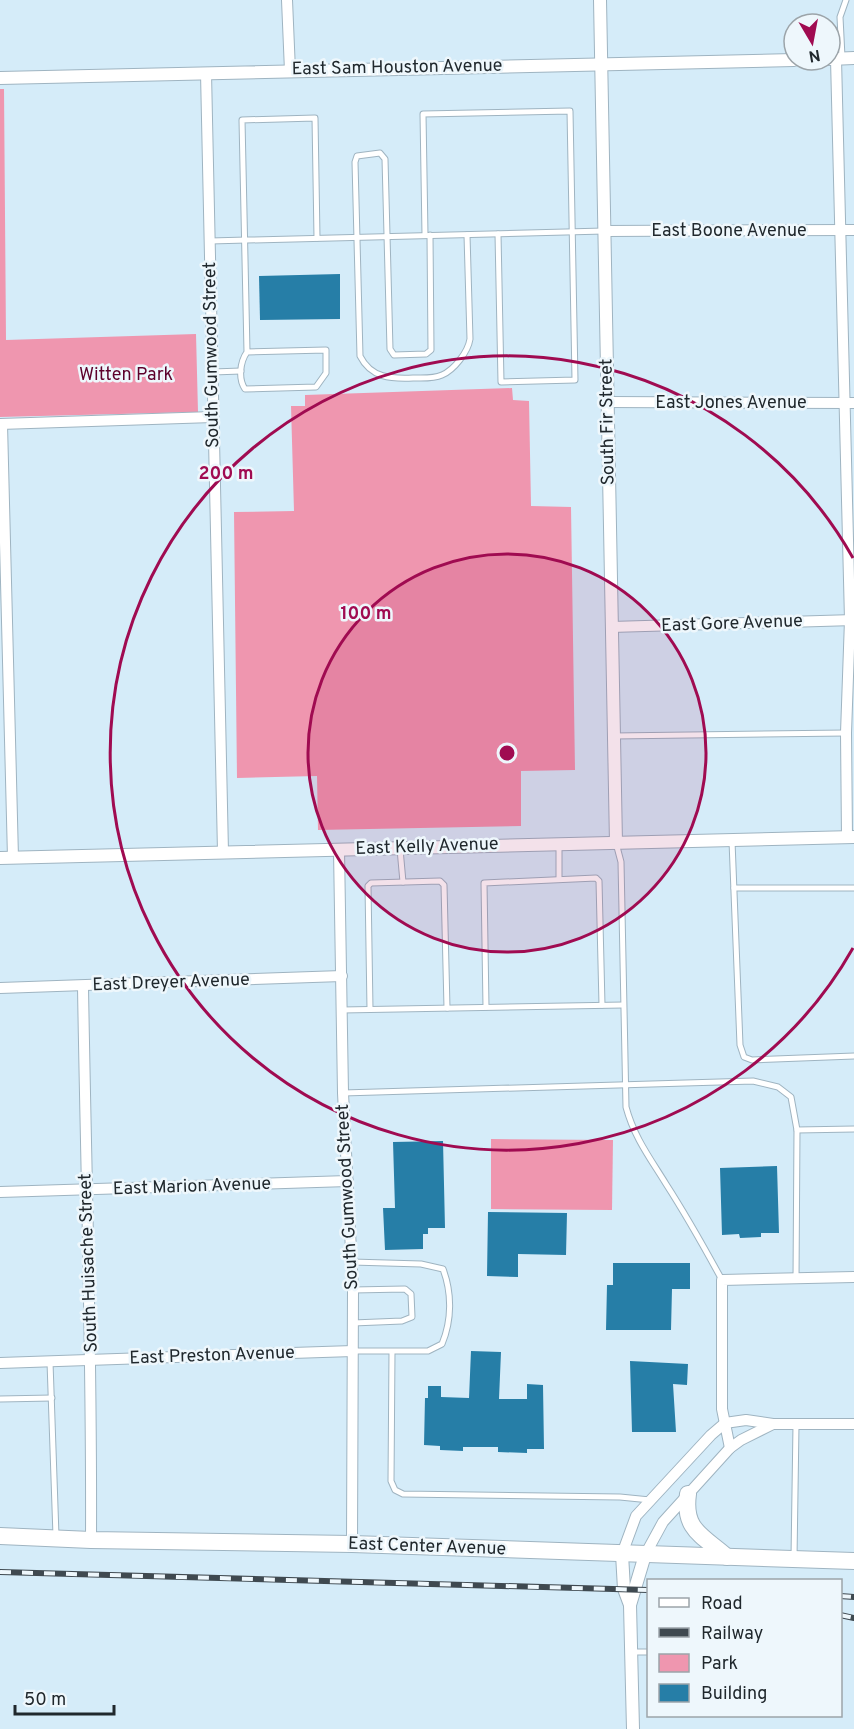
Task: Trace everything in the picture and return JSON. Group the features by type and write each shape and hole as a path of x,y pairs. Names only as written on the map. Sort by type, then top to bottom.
{"main road":[{"path":"688,1494 687,1518 693,1528 727,1557"},
{"name":"East Center Avenue","path":"0,1536 92,1540 352,1544 854,1561"}],"street":[{"path":"287,0 290,71"},
{"name":"South Fir Street","path":"600,0 616,843"},
{"name":"East Sam Houston Avenue","path":"0,78 782,60"},
{"path":"840,72 840,231 849,403 852,620 846,732 850,837"},
{"name":"South Gumwood Street","path":"206,73 223,852"},
{"name":"East Boone Avenue","path":"605,231 854,230"},
{"name":"East Jones Avenue","path":"608,402 849,403"},
{"path":"6,858 1,424 213,417"},
{"name":"East Gore Avenue","path":"611,627 852,620"},
{"name":"East Kelly Avenue","path":"6,858 850,837"},
{"name":"South Gumwood Street","path":"339,850 343,1093 353,1290 352,1544"},
{"name":"East Dreyer Avenue","path":"0,988 83,987 342,976"},
{"name":"South Huisache Street","path":"83,987 86,1191 92,1360 92,1540"},
{"name":"East Marion Avenue","path":"0,1192 348,1181"},
{"path":"730,1448 722,1409 722,1280 854,1277"},
{"name":"East Preston Avenue","path":"0,1363 353,1351"},
{"path":"633,1729 630,1605 623,1581 622,1554 636,1516 711,1435 725,1423 746,1420 796,1425 854,1424"},
{"path":"630,1605 645,1555 663,1522 730,1448 773,1424"}],"lane":[{"path":"467,235 469,345 449,370 433,378 384,378 363,360 360,349 355,159 360,154 381,153 385,159 390,349 396,356 426,354 431,350 423,114 570,111 575,380 501,382 498,234"},
{"path":"247,352 326,350 326,373 316,387 247,389 242,386 241,371 247,352 242,120 315,118 317,238"},
{"path":"210,241 605,231"},
{"path":"212,372 241,371"},
{"path":"614,736 846,732"},
{"path":"732,841 740,1046 744,1057 752,1060 854,1056"},
{"path":"559,843 559,879"},
{"path":"616,843 621,862 626,1107 640,1144 676,1200 722,1280"},
{"path":"400,849 403,882"},
{"path":"486,1007 484,883 596,878 599,881 602,1005"},
{"path":"370,1009 368,886 371,883 440,881 444,885 447,1008"},
{"path":"734,888 854,888"},
{"path":"342,1010 623,1005"},
{"path":"343,1093 753,1081 778,1087 791,1097 797,1130 798,1251 796,1279"},
{"path":"797,1130 854,1129"},
{"path":"352,1263 420,1264 443,1269 448,1282 450,1325 442,1344 428,1351 353,1351"},
{"path":"353,1290 405,1289 411,1294 412,1317 402,1321 353,1323"},
{"path":"392,1352 391,1481 395,1490 403,1494 620,1497 652,1500"},
{"path":"50,1362 56,1537"},
{"path":"0,1399 52,1398"},
{"path":"794,1559 796,1425"},
{"path":"630,1652 647,1652"}],"green space":[{"name":"Witten Park","path":"0,89 4,89 6,340 196,334 198,412 0,417"},
{"path":"512,388 513,400 529,401 531,506 571,507 575,770 521,771 521,826 318,830 317,776 237,778 234,512 294,511 291,406 305,406 305,395"},
{"path":"491,1139 613,1140 612,1210 491,1209"}],"building":[{"path":"340,274 340,319 260,320 259,276"},
{"path":"443,1141 445,1228 428,1228 428,1234 423,1234 423,1249 385,1250 383,1208 395,1208 393,1142"},
{"path":"777,1166 779,1233 761,1233 761,1237 740,1238 739,1234 722,1235 720,1168"},
{"path":"488,1212 567,1213 566,1255 518,1254 518,1277 487,1276"},
{"path":"613,1263 690,1263 690,1289 672,1289 671,1330 606,1330 607,1285 613,1285"},
{"path":"471,1351 501,1352 499,1399 527,1399 527,1384 543,1385 544,1449 527,1449 527,1453 498,1452 498,1447 463,1447 463,1451 440,1450 440,1446 424,1445 425,1398 428,1398 428,1386 441,1386 441,1397 469,1398"},
{"path":"630,1361 688,1364 687,1385 673,1384 676,1432 632,1432"}],"railway":[{"path":"0,1572 647,1590"},
{"path":"842,1596 854,1597"},
{"path":"842,1615 854,1618"}]}
